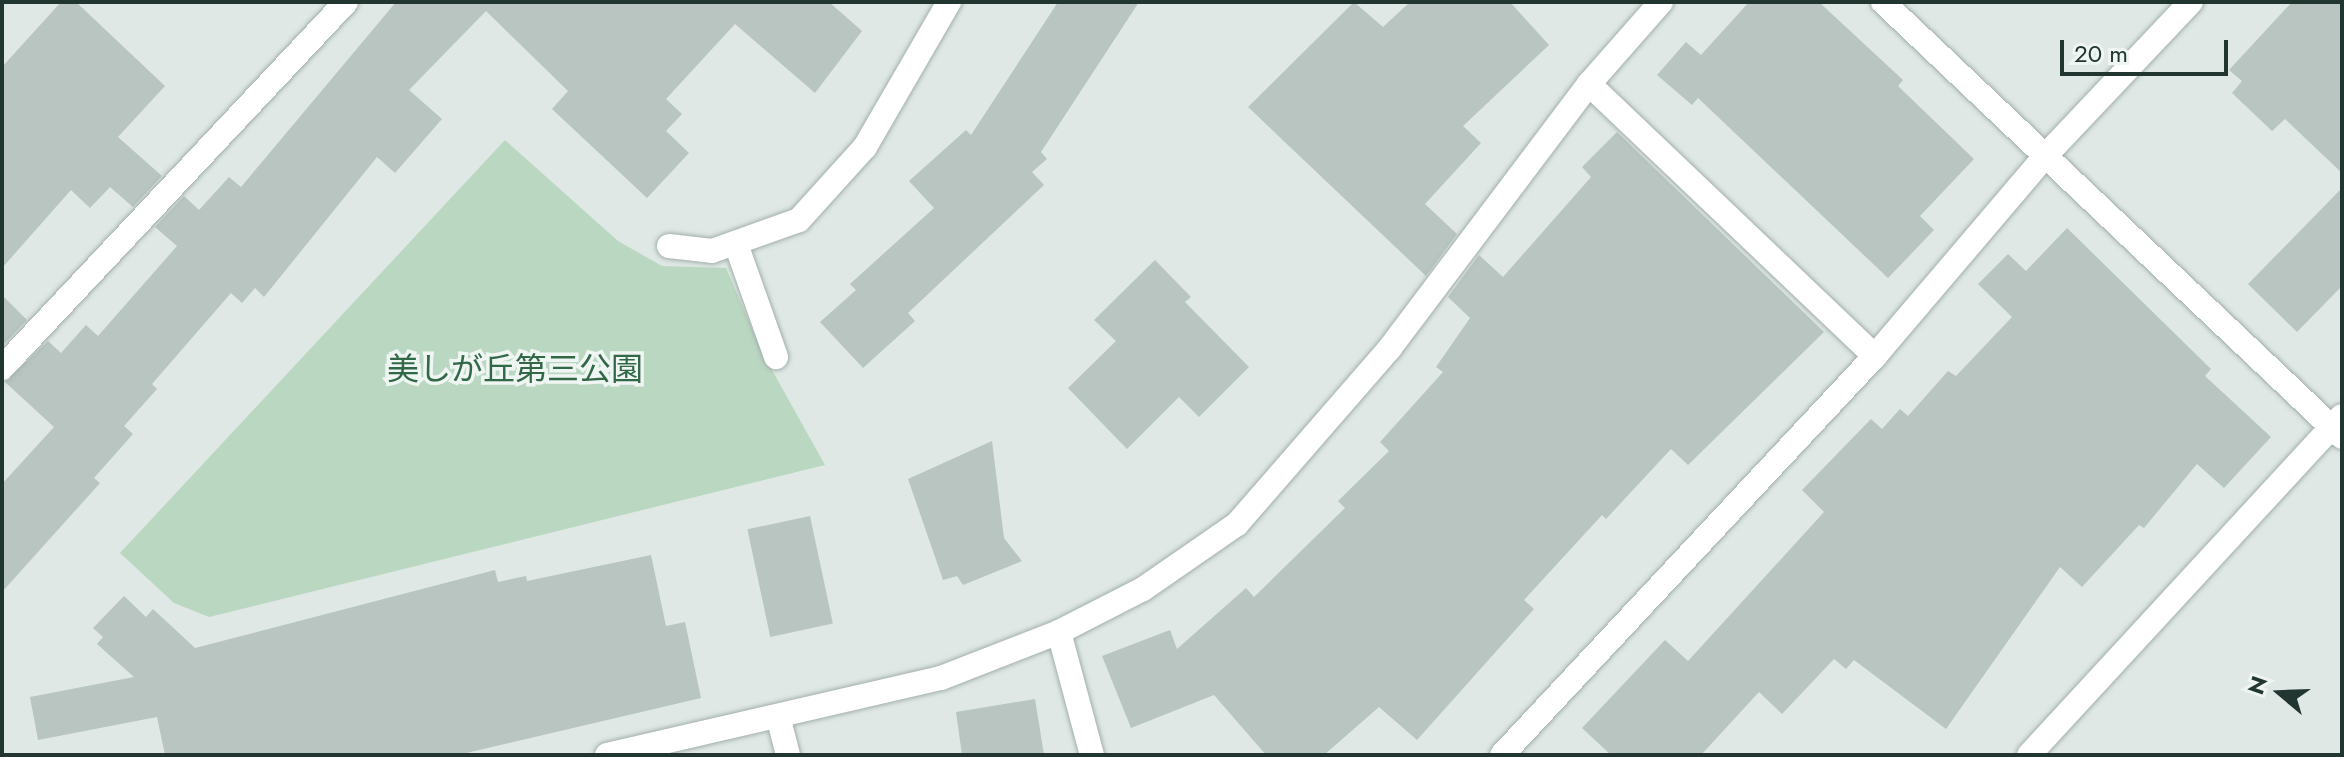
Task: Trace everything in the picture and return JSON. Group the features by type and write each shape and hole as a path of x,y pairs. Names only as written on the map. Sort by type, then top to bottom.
{"street":[{"path":"2,368 346,2"},
{"path":"669,246 712,251 799,220 865,147 949,2"},
{"path":"607,755 941,678 1059,632 1143,589 1237,524 1390,348 1589,84 1661,2"},
{"path":"1883,2 2339,426 2029,755"},
{"path":"1502,755 1875,356 2048,153 2191,2"},
{"path":"1589,84 1875,356"},
{"path":"736,244 776,357"},
{"path":"1059,632 1092,755"},
{"path":"778,716 788,755"}],"green space":[{"name":"美しが丘第三公園","path":"505,140 618,241 662,266 726,268 763,354 825,465 209,617 174,603 120,553"}],"building":[{"path":"61,2 76,2 165,86 118,137 162,176 133,207 110,187 90,208 71,190 2,268 2,67"},
{"path":"396,2 829,2 862,31 815,93 735,24 666,99 682,114 666,131 689,153 647,198 552,109 568,91 486,11 409,90 442,119 395,173 377,157 264,297 255,288 242,303 231,293 152,384 157,389 124,426 133,434 94,478 100,483 2,592 2,484 54,427 5,382 48,341 61,353 86,325 98,336 177,246 155,227 184,196 199,210 229,177 241,187"},
{"path":"1058,2 1139,2 1041,152 1047,159 1032,172 1044,185 908,313 915,321 863,368 820,322 856,290 850,284 934,208 909,181 966,130 971,135"},
{"path":"1354,2 1383,27 1410,2 1510,2 1549,45 1463,126 1481,143 1425,204 1457,234 1426,276 1248,107"},
{"path":"1749,2 1819,2 1903,80 1898,86 1974,159 1920,216 1934,230 1888,278 1698,98 1692,105 1657,75 1686,42 1701,55"},
{"path":"2292,2 2342,2 2342,173 2285,119 2272,131 2232,93 2242,81 2229,70"},
{"path":"1617,132 1824,332 1688,465 1671,449 1606,519 1602,515 1524,600 1534,609 1417,740 1379,707 1324,755 1266,755 1214,695 1131,728 1102,656 1170,630 1177,649 1246,588 1254,597 1345,508 1338,501 1389,451 1380,442 1443,372 1436,367 1470,318 1448,297 1479,255 1503,277 1591,177 1582,167"},
{"path":"2342,188 2342,286 2297,332 2248,284"},
{"path":"2067,228 2211,369 2205,376 2271,437 2224,488 2197,464 2144,528 2139,525 2082,587 2060,567 1946,729 1854,660 1846,669 1834,659 1782,714 1759,692 1701,755 1611,755 1582,728 1665,640 1688,661 1824,512 1802,490 1871,419 1882,429 1900,409 1908,416 1948,371 1956,376 2012,317 1978,284 2008,254 2026,271"},
{"path":"1155,260 1191,297 1185,302 1249,367 1199,417 1179,397 1127,449 1068,388 1116,341 1094,320"},
{"path":"2,295 27,320 2,346"},
{"path":"992,441 1004,538 1022,561 963,585 957,576 943,580 908,479"},
{"path":"810,516 833,624 770,637 747,529"},
{"path":"651,555 666,626 685,622 701,698 458,755 165,755 157,717 38,740 30,697 134,677 97,644 103,637 93,628 124,596 146,617 153,609 195,648 495,570 498,582 526,576 527,581"},
{"path":"1035,699 1044,755 962,755 956,712"}]}
